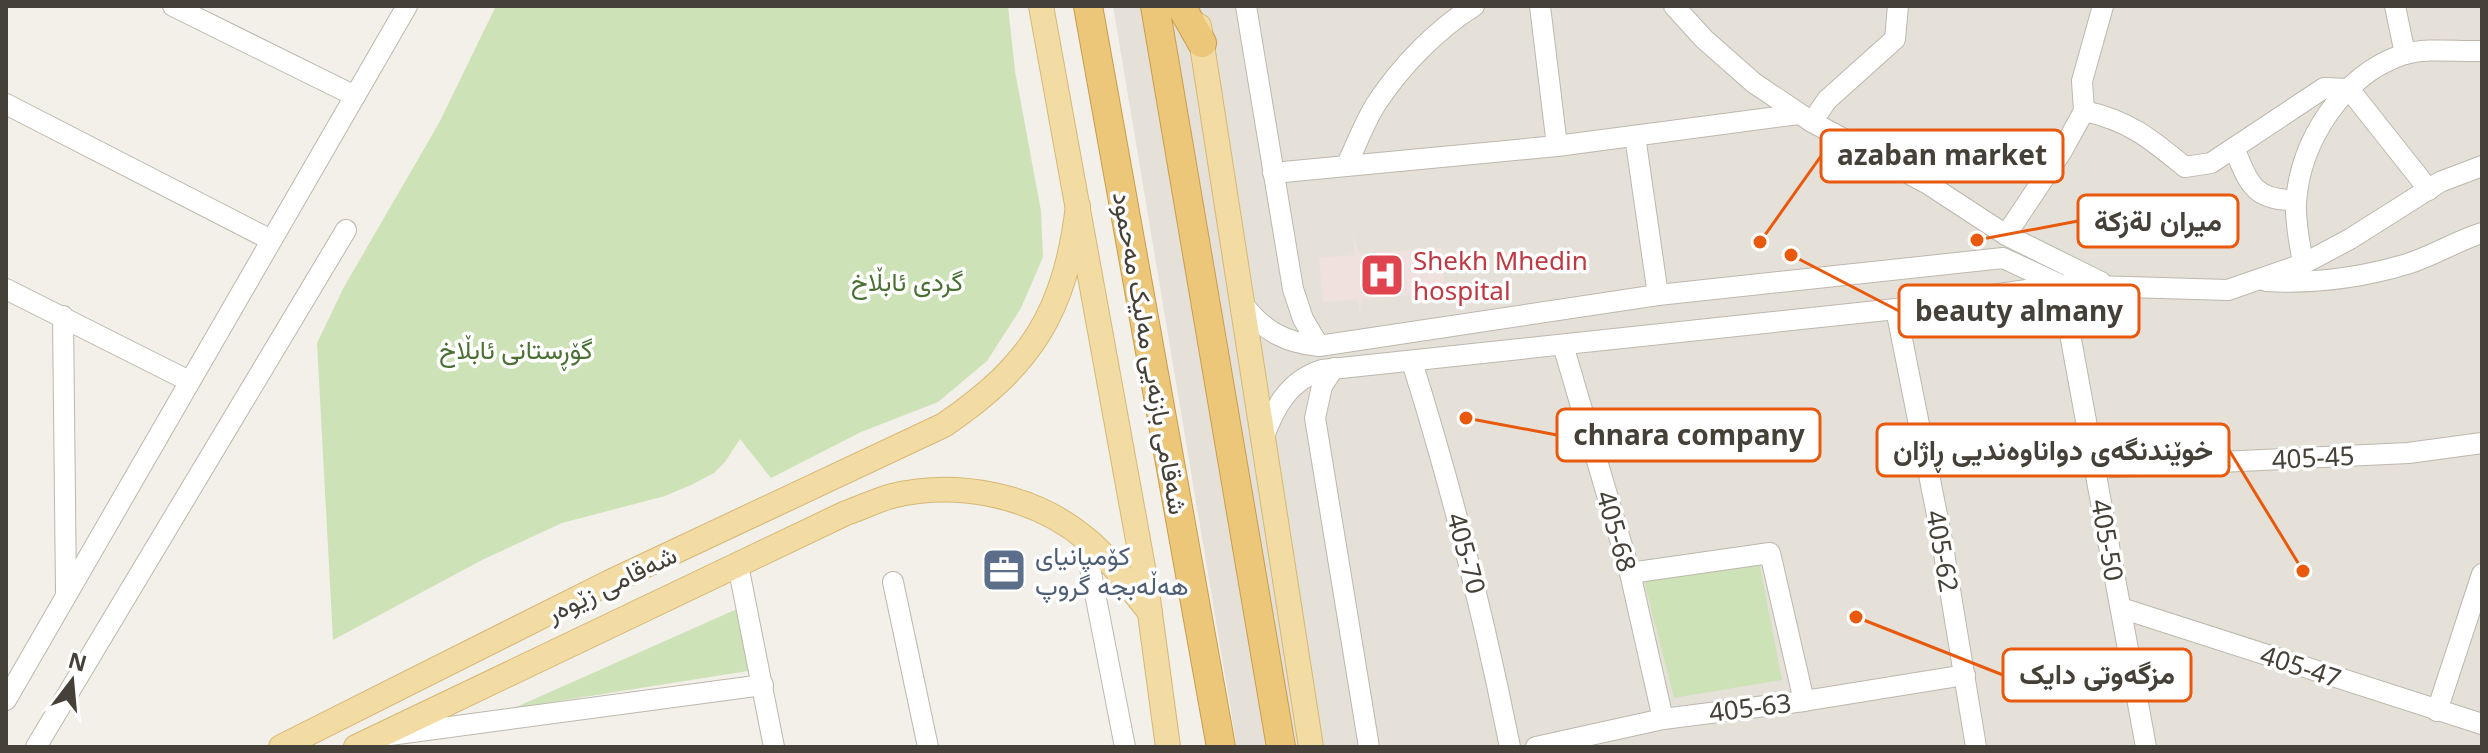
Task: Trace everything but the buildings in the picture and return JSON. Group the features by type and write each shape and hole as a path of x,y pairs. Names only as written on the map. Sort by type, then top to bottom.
{"highway":[{"name":"شەقامی بازنەیی مەلیک مەحمود","path":"1088,6 1221,747"},
{"path":"1155,6 1281,747"},
{"path":"1181,6 1202,43"}],"main road":[{"path":"1041,6 1150,612 1168,747"},
{"path":"1196,6 1311,747"},
{"name":"شەقامی زێوەر","path":"281,747 610,582 944,425 981,400 1003,379 1040,333 1060,293 1078,206"},
{"name":"شەقامی زێوەر","path":"362,744 846,513 892,496 940,491 996,496 1029,506 1084,537 1101,552 1150,612"},
{"path":"601,632 610,582"}],"street":[{"path":"173,6 355,96"},
{"path":"6,700 407,6"},
{"path":"1246,6 1297,305 1319,346"},
{"path":"1540,6 1557,146"},
{"path":"1674,6 1704,39 1754,83 1806,118 1928,184 2006,235 2107,285"},
{"path":"1273,173 1806,118 1895,39 1898,6"},
{"path":"2006,235 2062,151 2084,111 2082,81 2103,6"},
{"path":"2395,6 2405,54"},
{"path":"1346,166 1376,105 1400,73 1469,7"},
{"path":"2303,264 2296,224 2296,200 2302,167 2315,134 2349,89 2378,65 2405,54 2432,50 2482,51"},
{"path":"2084,111 2108,116 2143,132 2185,167 2211,163 2324,88 2349,89 2429,190"},
{"path":"6,104 271,240"},
{"path":"1635,136 1658,295"},
{"path":"2234,148 2243,170 2258,193 2279,200 2296,200"},
{"path":"1263,439 1274,412 1290,388 1310,373 1334,368 1896,309 2061,285 2228,290 2303,264 2440,182 2482,166"},
{"path":"36,747 346,230"},
{"path":"2258,281 2306,284 2344,279 2409,264 2482,233"},
{"path":"1243,304 1275,335 1304,345 1319,346 1658,295 2003,258 2061,285"},
{"name":"405-50","path":"2061,285 2146,747"},
{"path":"6,289 189,381"},
{"name":"405-62","path":"1896,309 1941,535 1976,747"},
{"path":"63,316 66,594"},
{"name":"405-68","path":"1563,345 1630,573 1663,719"},
{"name":"405-70","path":"1412,362 1437,440 1485,623 1510,747"},
{"path":"1334,368 1322,386 1315,418 1369,747"},
{"name":"405-45","path":"2095,468 2408,453 2482,443"},
{"path":"1084,537 1125,747"},
{"path":"1630,573 1770,553 1804,701"},
{"path":"738,565 774,747"},
{"path":"2437,711 2482,574"},
{"path":"893,582 928,747"},
{"name":"405-47","path":"2121,608 2482,724"},
{"name":"405-63","path":"1536,747 1663,719 1804,701 1965,675"},
{"path":"362,744 763,685"}],"shaded area":[{"path":"1113,6 2482,6 2482,747 1237,747"},
{"name":"Shekh Mhedin hospital","path":"1353,234 1359,254 1442,248 1445,292 1361,299 1360,318 1358,299 1323,302 1319,258 1355,255"}],"green space":[{"name":"گۆڕستانی ئابڵاخ","path":"496,6 1008,6 1015,71 1041,211 1043,257 1021,308 987,361 938,402 861,432 771,478 740,439 714,473 691,485 665,496 562,523 482,560 333,640 317,343 344,287 439,123"},
{"path":"1759,561 1782,680 1674,698 1644,581"},
{"path":"737,609 748,671 514,708"}],"place":[{"name":"ميران لةزكة","path":"1977,240"},
{"name":"azaban market","path":"1760,242"},
{"name":"beauty almany","path":"1791,255"},
{"name":"Shekh Mhedin hospital","path":"1382,275"},
{"name":"chnara company","path":"1466,418"},
{"name":"کۆمپانیای ھەڵەبجە گروپ","path":"1004,570"},
{"name":"خوێندنگەی دواناوەندیی ڕاژان","path":"2303,571"},
{"name":"مزگەوتی دایک","path":"1856,617"}],"park label":[{"name":"گردی ئابڵاخ","path":"907,281"}]}
